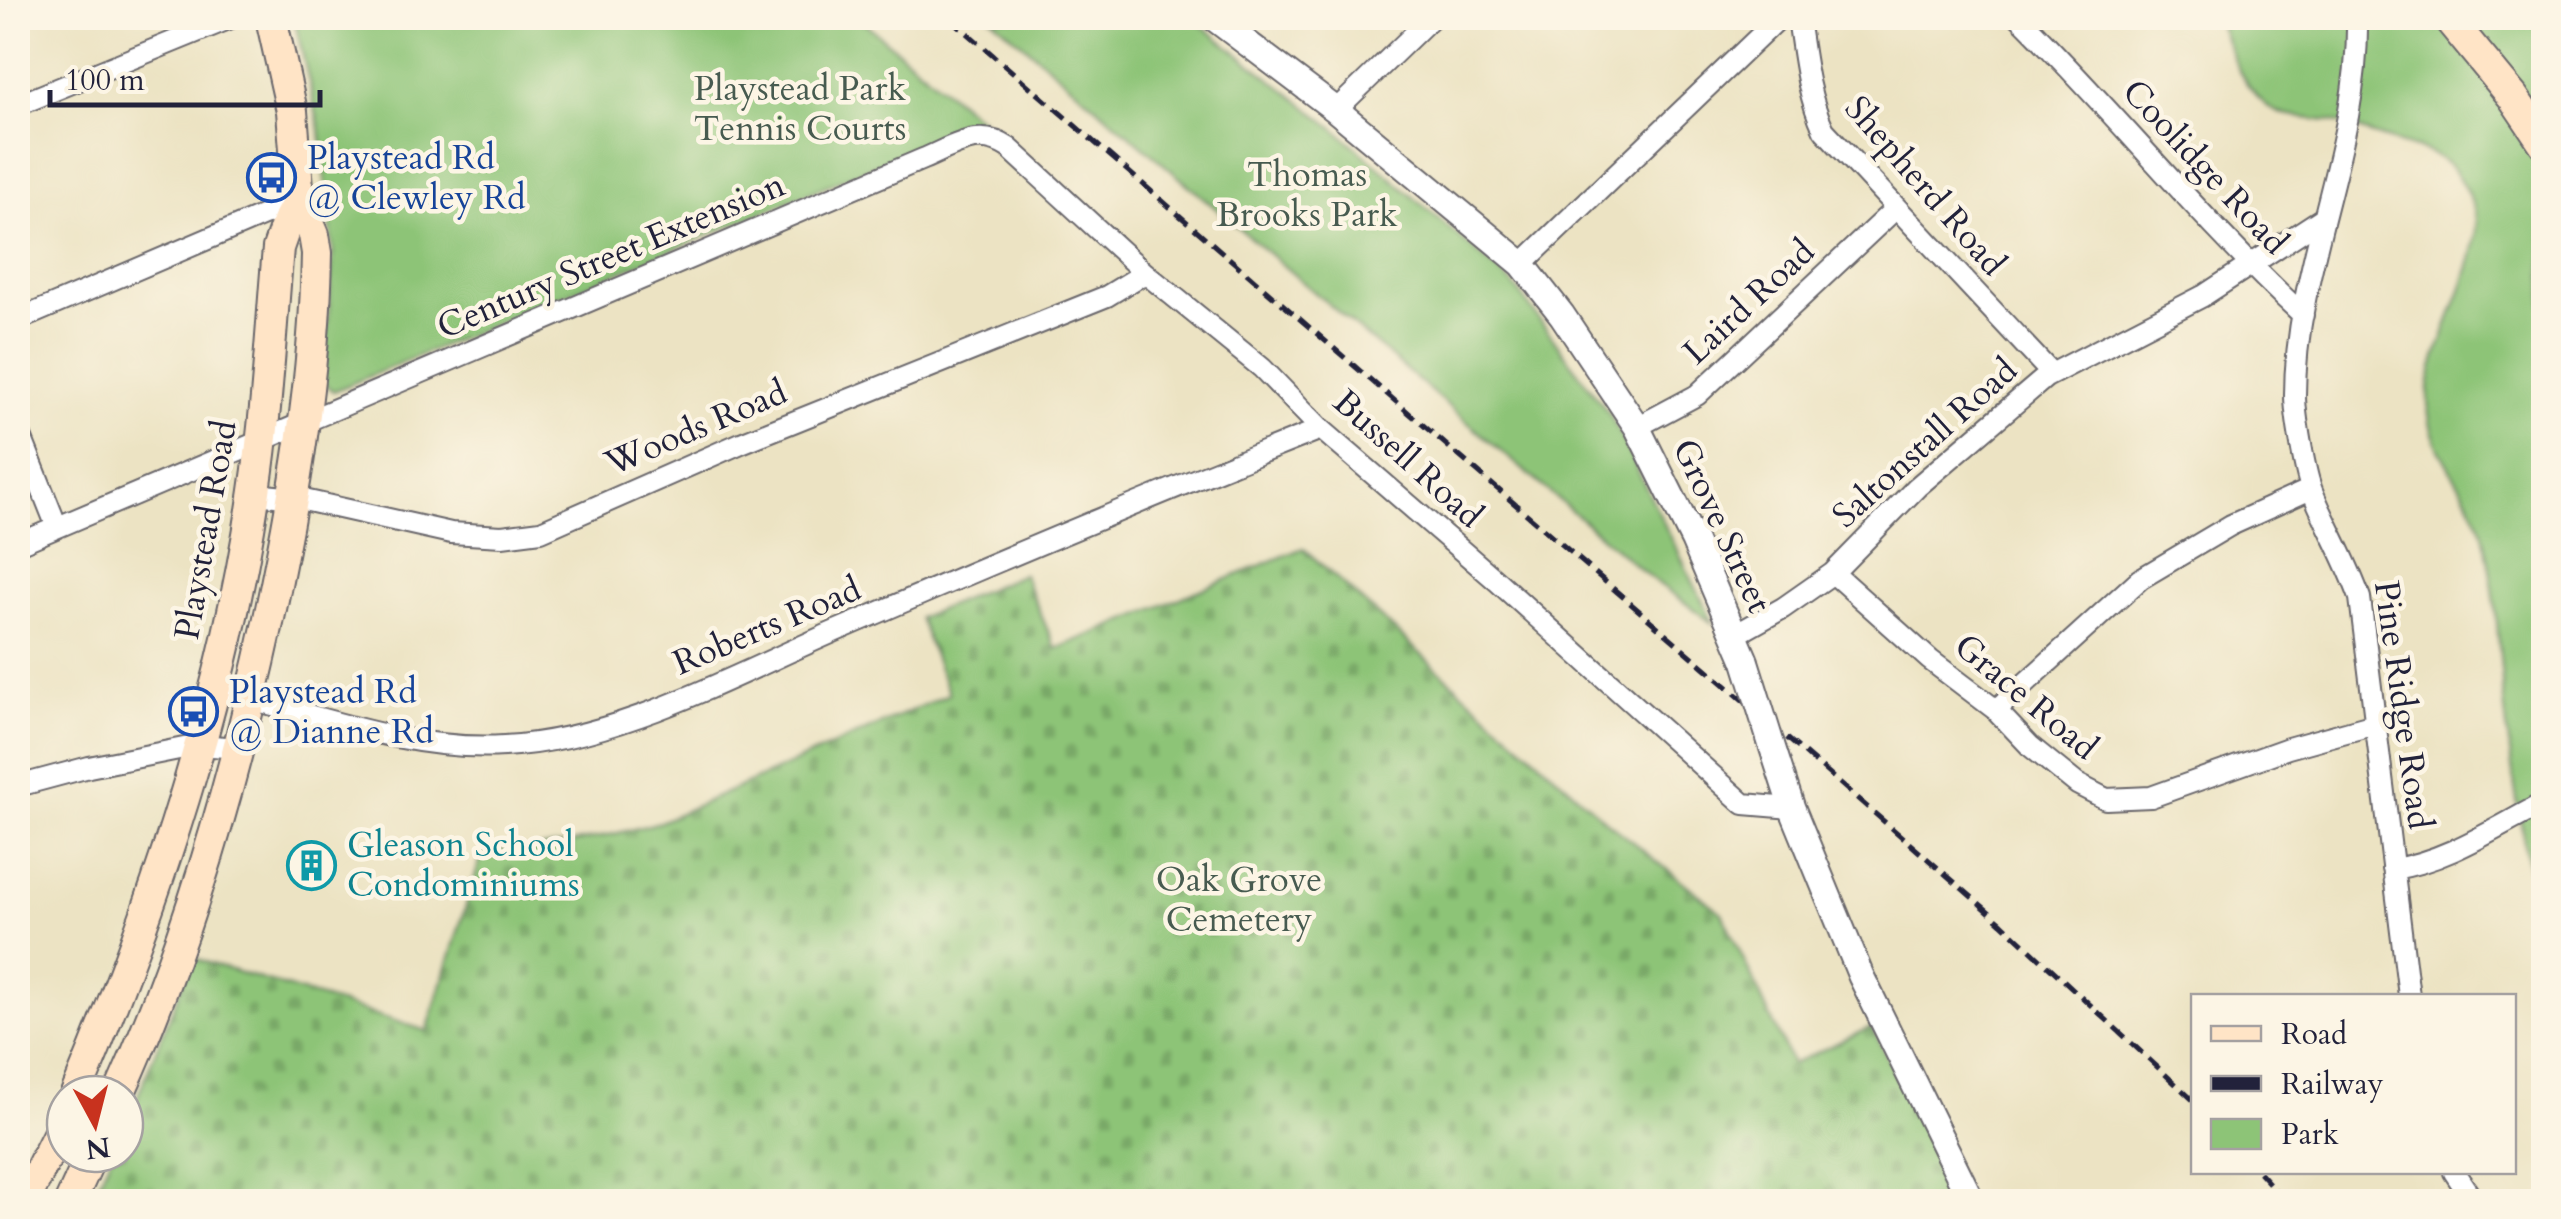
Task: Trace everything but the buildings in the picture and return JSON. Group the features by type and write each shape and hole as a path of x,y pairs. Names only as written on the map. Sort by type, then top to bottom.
{"main road":[{"name":"Playstead Road","path":"127,1074 181,937 239,748 294,498 305,422 317,253 299,200 292,111 272,18"},
{"path":"2448,18 2513,97 2544,143"},
{"name":"Playstead Road","path":"84,1074 143,925 216,690 255,494 278,248 286,222 299,200"},
{"path":"24,1202 45,1160"},
{"path":"70,1202 83,1174"}],"street":[{"path":"18,105 231,18"},
{"name":"Grove Street","path":"1214,18 1336,110 1522,264 1562,315 1637,427 1694,540 1735,635 1792,808 1862,976 1972,1202"},
{"path":"1336,110 1431,18"},
{"path":"1522,264 1779,18"},
{"name":"Shepherd Road","path":"1798,18 1807,82 1824,130 2052,374"},
{"name":"Coolidge Road","path":"2020,18 2150,154 2248,265 2303,315"},
{"name":"Pine Ridge Road","path":"2357,18 2348,116 2321,219 2303,315 2295,397 2310,489 2348,564 2360,598 2409,994"},
{"name":"Bussell Road","path":"988,136 1009,148 1145,274 1262,368 1312,416 1320,430 1498,581 1744,804 1792,808"},
{"name":"Century Street Extension","path":"18,544 905,166 973,138 988,136"},
{"path":"18,320 299,200"},
{"name":"Laird Road","path":"1637,427 1698,395 1895,209"},
{"name":"Saltonstall Road","path":"1735,635 1833,573 1917,487 2052,374 2203,296 2321,219"},
{"name":"Woods Road","path":"255,494 294,498 451,533 502,536 541,532 740,443 1106,296 1145,274"},
{"path":"18,429 57,527"},
{"name":"Roberts Road","path":"216,690 406,738 447,744 500,747 574,736 674,701 1320,430"},
{"path":"1996,710 2140,579 2231,525 2310,489"},
{"name":"Grace Road","path":"1833,573 1930,660 1996,710 2030,746 2076,784 2106,799 2150,797 2288,748 2375,724"},
{"path":"18,786 89,766 200,746 239,748"},
{"path":"2393,869 2439,856 2544,804"},
{"path":"2455,1174 2474,1202"}],"green space":[{"name":"Playstead Park Tennis Courts","path":"294,18 859,18 982,121 334,391 324,378 333,251 320,129"},
{"name":"Thomas Brooks Park","path":"992,18 1192,18 1334,128 1512,283 1610,415 1714,624 1647,575"},
{"path":"2217,18 2543,18 2543,928 2518,806 2484,538 2435,438 2428,400 2438,352 2474,246 2476,223 2472,203 2455,172 2435,156 2342,124 2291,116 2270,108 2243,79"},
{"name":"Oak Grove Cemetery","path":"1303,548 1605,820 1722,913 1792,1064 1872,1027 1958,1201 90,1202 103,1174 145,1174 145,1077 193,958 427,1031 483,851 572,843 660,822 949,694 919,618 1023,574 1056,649"}],"railway":[{"path":"950,18 2002,923 2191,1098"},
{"path":"2261,1174 2286,1202"}],"place":[{"name":"Playstead Rd @ Clewley Rd","path":"272,178"},
{"name":"Playstead Rd @ Dianne Rd","path":"194,712"},
{"name":"Gleason School Condominiums","path":"312,865"}]}
